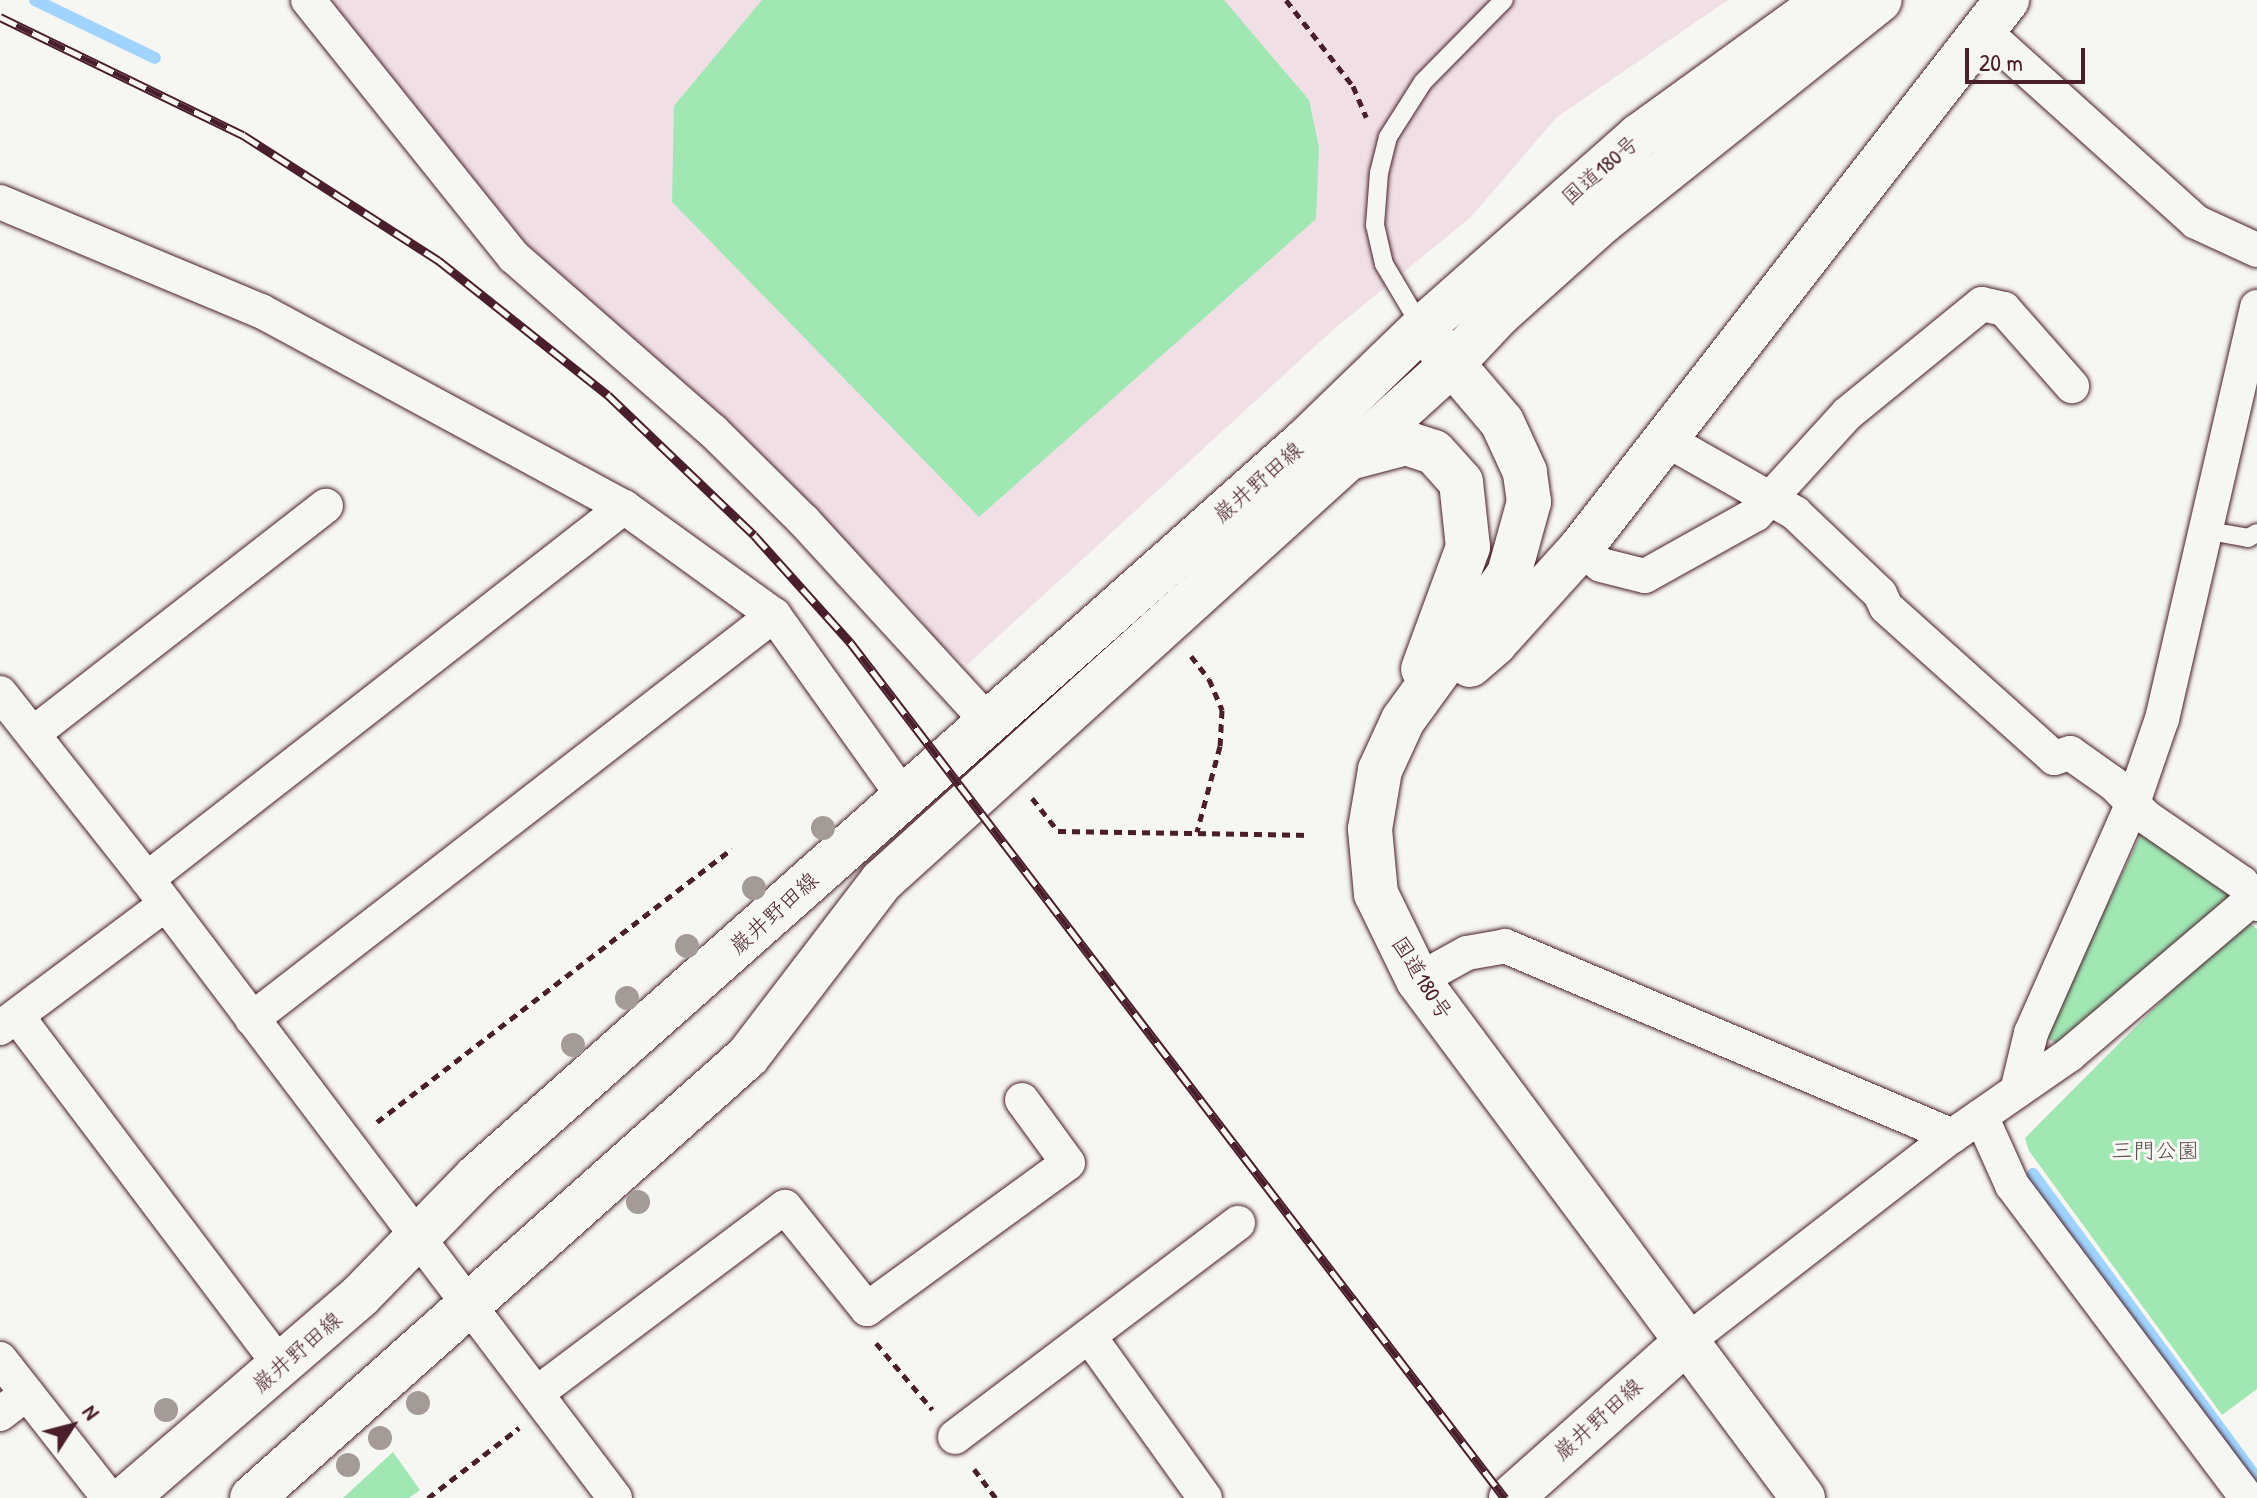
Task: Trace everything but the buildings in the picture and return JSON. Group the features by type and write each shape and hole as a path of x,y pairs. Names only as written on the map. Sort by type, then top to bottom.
{"main road":[{"name":"国道180号","path":"1803,1498 1418,980 1376,894 1370,829 1380,770 1403,720 1509,574 1529,502 1514,443 1422,328 1639,136 1827,0"},
{"name":"国道180号","path":"1453,363 1499,314 1603,221 1880,0"},
{"path":"1403,720 1495,643 1580,549 1996,15"},
{"name":"巌井野田線","path":"126,1498 281,1366 476,1177 1306,440 1422,328"},
{"name":"巌井野田線","path":"252,1498 748,1056 882,881 1353,457 1453,363"},
{"path":"1353,457 1406,443 1434,452 1461,482 1468,509 1468,547 1403,720"},
{"name":"巌井野田線","path":"1511,1498 1686,1342"}],"street":[{"path":"308,0 514,257 723,441 814,532 987,721"},
{"path":"1996,15 2196,222 2257,250"},
{"path":"0,202 261,311 624,507 774,615 904,797"},
{"path":"1580,549 1601,565 1645,576 1773,500 1792,471 1847,414 1982,304 2004,309 2072,386"},
{"path":"2017,1091 2031,1033 2133,803 2162,719 2209,531 2257,307"},
{"path":"1665,439 1795,513 1880,594 1886,607 2054,758 2070,753 2242,883 2256,899 2069,1055 1952,1136 1686,1342"},
{"path":"34,733 326,506"},
{"path":"281,1366 8,1022 156,892 624,507"},
{"path":"252,1019 774,615"},
{"path":"2,698 34,733 469,1304 532,1408 615,1498"},
{"path":"1418,980 1467,953 1505,946 1952,1136"},
{"path":"532,1408 785,1207 867,1309 1068,1163 1022,1100"},
{"path":"1981,1116 2012,1185 2247,1498"},
{"path":"955,1437 1238,1223"},
{"path":"1089,1336 1205,1498"},
{"path":"0,1359 13,1404 109,1498"}],"lane":[{"path":"1422,328 1384,264 1375,225 1379,173 1388,137 1423,82 1504,0"},
{"path":"2209,531 2248,538 2257,533"}],"path":[{"path":"1286,0 1353,86 1379,173"},
{"path":"1180,642 1209,679 1222,710 1220,746 1197,832"},
{"path":"1029,794 1058,831 1310,835"},
{"path":"348,1144 732,849"},
{"path":"867,1309 867,1333 955,1437 959,1450 996,1498"},
{"path":"428,1498 532,1408"}],"shaded area":[{"path":"323,0 1728,0 1557,117 1471,217 1334,329 967,665 937,642 911,607 756,451 495,215"}],"green space":[{"path":"762,0 1224,0 1309,100 1319,147 1316,219 979,517 672,202 674,106"},
{"path":"2145,826 2237,891 2056,1043 2044,1036"},
{"name":"三門公園","path":"2250,923 2257,929 2257,1389 2222,1415 2029,1151 2025,1138 2206,956"},
{"path":"393,1452 420,1490 409,1498 343,1498"}],"waterway":[{"path":"35,0 155,58"},
{"path":"2033,1174 2257,1479"}],"railway":[{"path":"0,17 243,135 438,260 608,395 754,535 850,642 1505,1498"}]}
